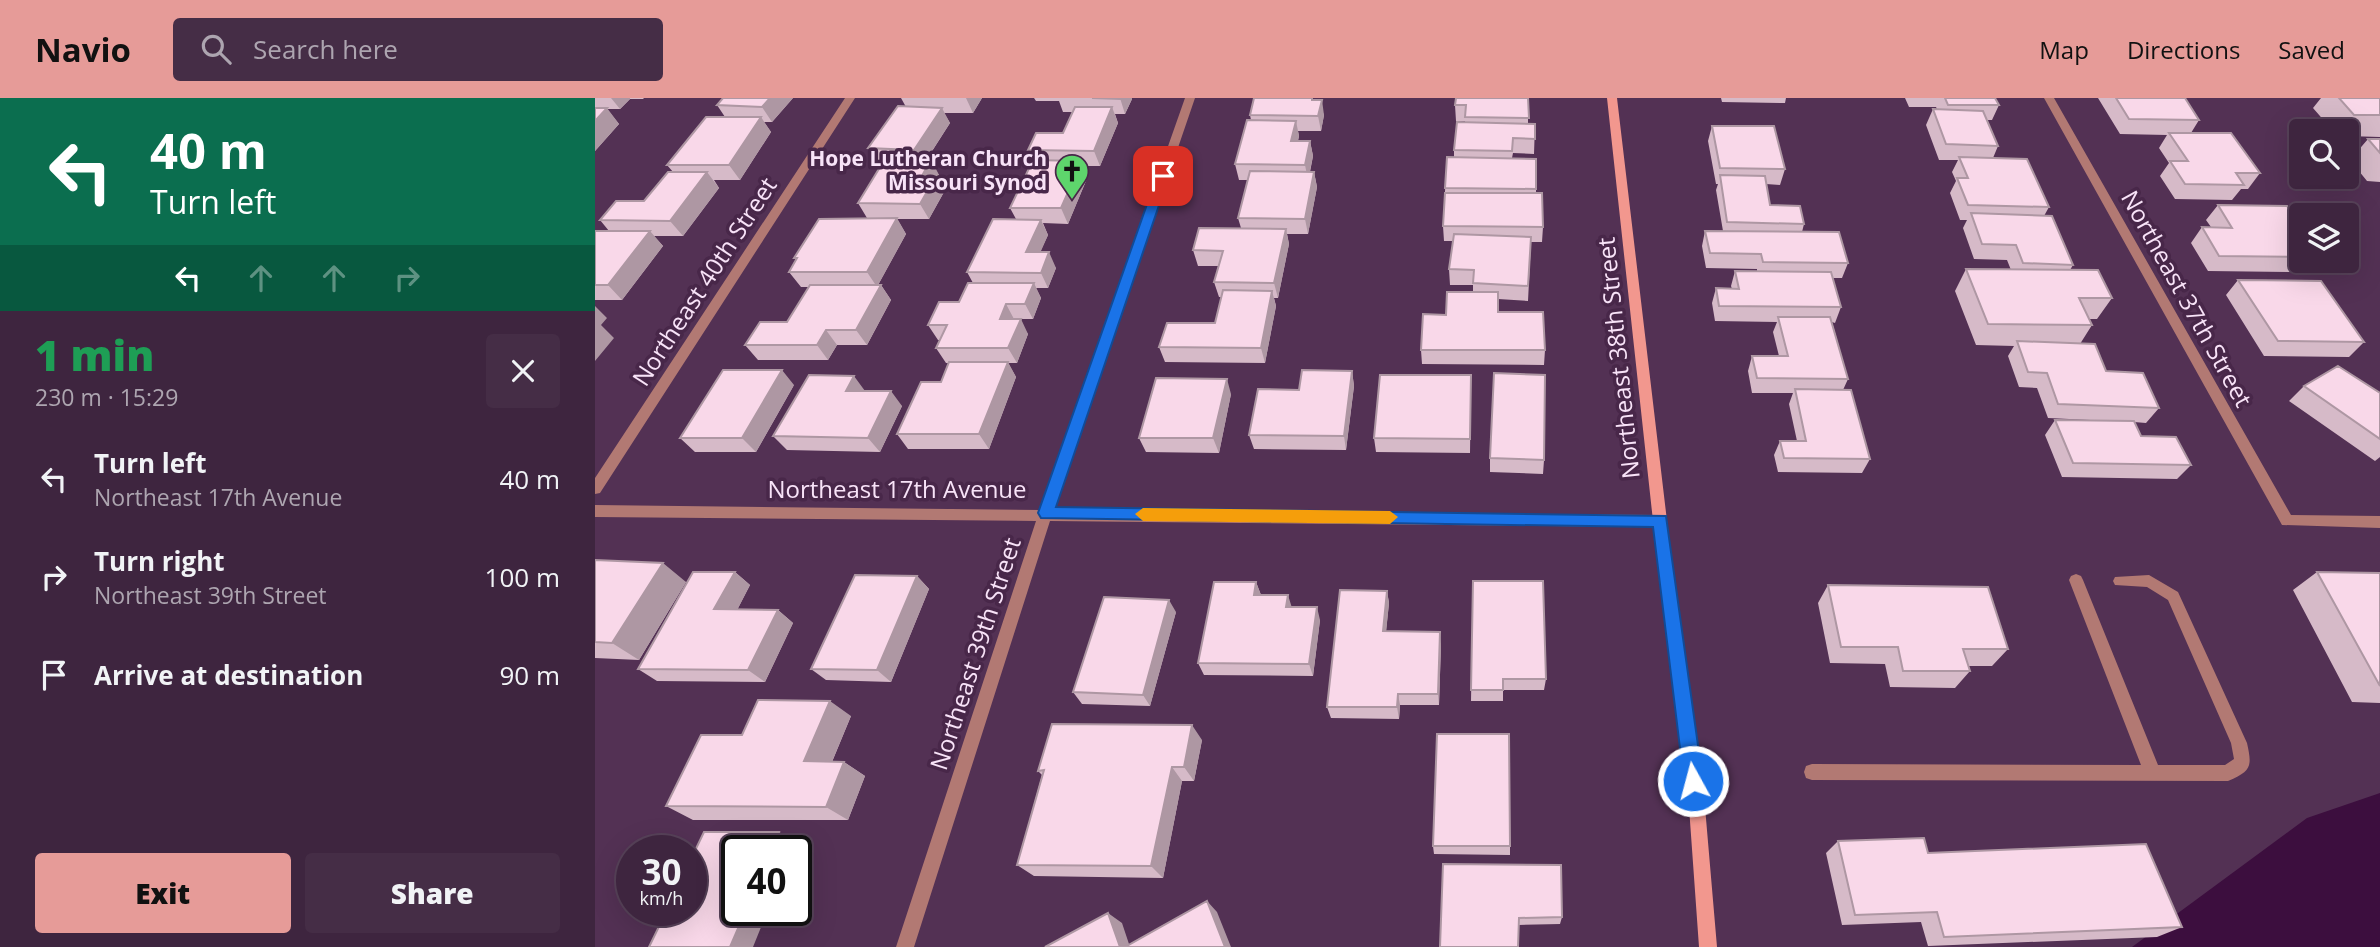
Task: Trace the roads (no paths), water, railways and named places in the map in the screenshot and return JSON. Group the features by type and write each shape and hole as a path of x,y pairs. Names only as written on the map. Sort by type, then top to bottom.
{"street":[{"name":"Northeast 40th Street","path":"595,489 851,98"},
{"name":"Northeast 39th Street","path":"905,947 1046,513 1190,98"},
{"name":"Northeast 38th Street","path":"1612,98 1660,521 1697,807 1708,947"},
{"name":"Northeast 37th Street","path":"2049,98 2287,521 2380,522"},
{"name":"Northeast 17th Avenue","path":"595,511 1046,513 1660,521"},
{"path":"2076,580 2153,772"},
{"path":"1812,772 2228,773 2243,762 2239,743 2173,596 2149,581 2120,581"}],"place":[{"name":"Hope Lutheran Church Missouri Synod","path":"1072,201"}]}
